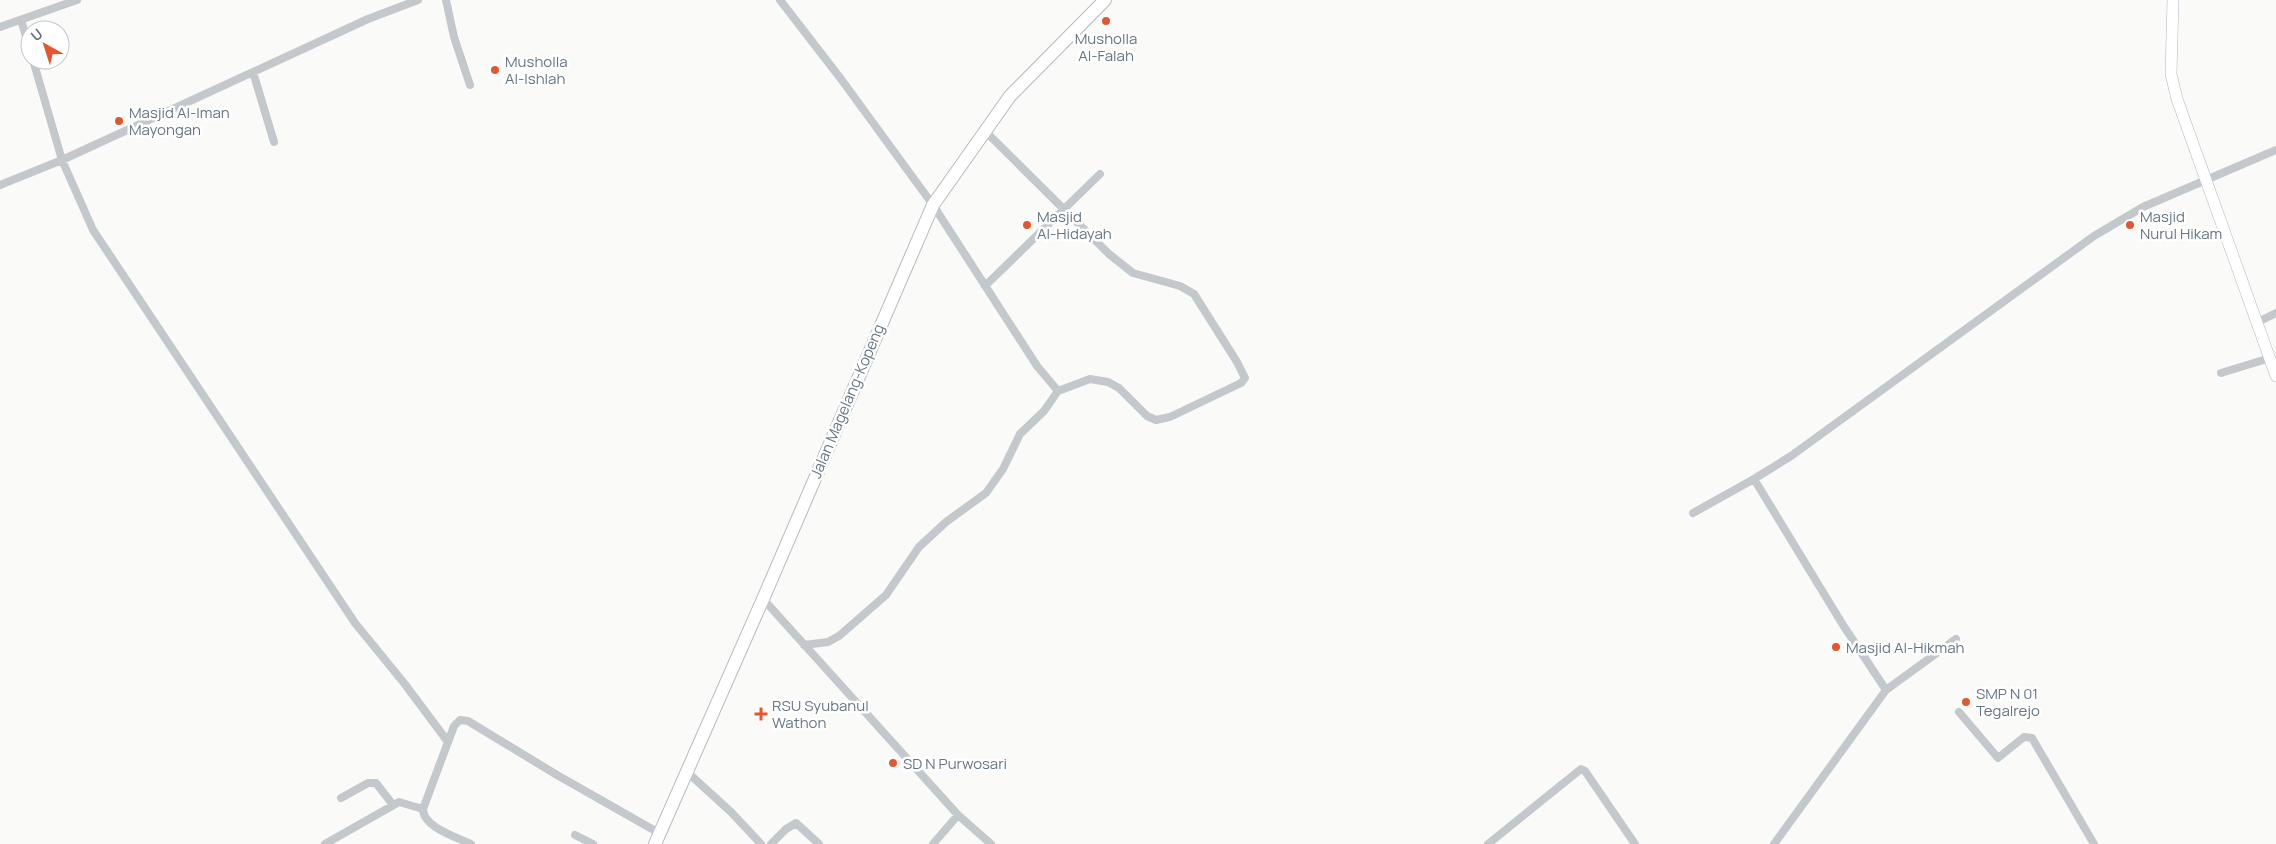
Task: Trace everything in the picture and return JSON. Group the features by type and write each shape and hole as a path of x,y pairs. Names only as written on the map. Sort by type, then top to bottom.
{"main road":[{"name":"Jalan Magelang-Kopeng","path":"657,838 763,599 933,205 984,130 1010,96 1104,0"}],"street":[{"path":"21,20 77,0"},
{"path":"0,185 62,160 368,19 418,0"},
{"path":"446,0 454,37 470,85"},
{"path":"780,0 841,79 933,205 1037,366 1058,392"},
{"path":"2173,0 2172,74 2187,131 2207,179 2276,376"},
{"path":"0,26 20,20"},
{"path":"36,70 62,160 93,230 355,623 404,683 448,742"},
{"path":"253,72 274,142"},
{"path":"804,645 828,642 839,636 886,595 919,547 946,522 986,493 1003,469 1020,434 1044,411 1058,392 1090,379 1108,382 1119,388 1147,416 1156,420 1170,417 1241,383 1245,378 1194,294 1180,286 1133,273 1109,254 984,130"},
{"path":"1693,513 1791,456 2094,236 2143,208 2276,150"},
{"path":"985,286 1100,174"},
{"path":"2258,322 2276,312"},
{"path":"2222,373 2270,358"},
{"path":"1754,479 1843,625 1886,690"},
{"path":"763,599 958,815 992,844"},
{"path":"1774,844 1886,690 1956,639"},
{"path":"1959,712 1998,758 2024,737 2032,738 2094,844"},
{"path":"471,844 429,822 424,818 422,809 456,722 468,721 657,838"},
{"path":"1488,844 1581,769 1585,771 1635,844"},
{"path":"686,772 731,812 761,844"},
{"path":"341,798 368,783 376,783 393,805"},
{"path":"325,844 393,805 402,802 422,809"},
{"path":"932,844 958,815"},
{"path":"771,844 786,829 796,823 819,844"},
{"path":"575,835 593,844"}],"place":[{"name":"Musholla Al-Falah","path":"1106,21"},
{"name":"Musholla Al-Ishlah","path":"495,70"},
{"name":"Masjid Al-Iman Mayongan","path":"119,121"},
{"name":"Masjid Al-Hidayah","path":"1027,225"},
{"name":"Masjid Nurul Hikam","path":"2130,225"},
{"name":"Masjid Al-Hikmah","path":"1836,647"},
{"name":"SMP N 01 Tegalrejo","path":"1966,702"},
{"name":"RSU Syubanul Wathon","path":"761,714"},
{"name":"SD N Purwosari","path":"893,763"}]}
